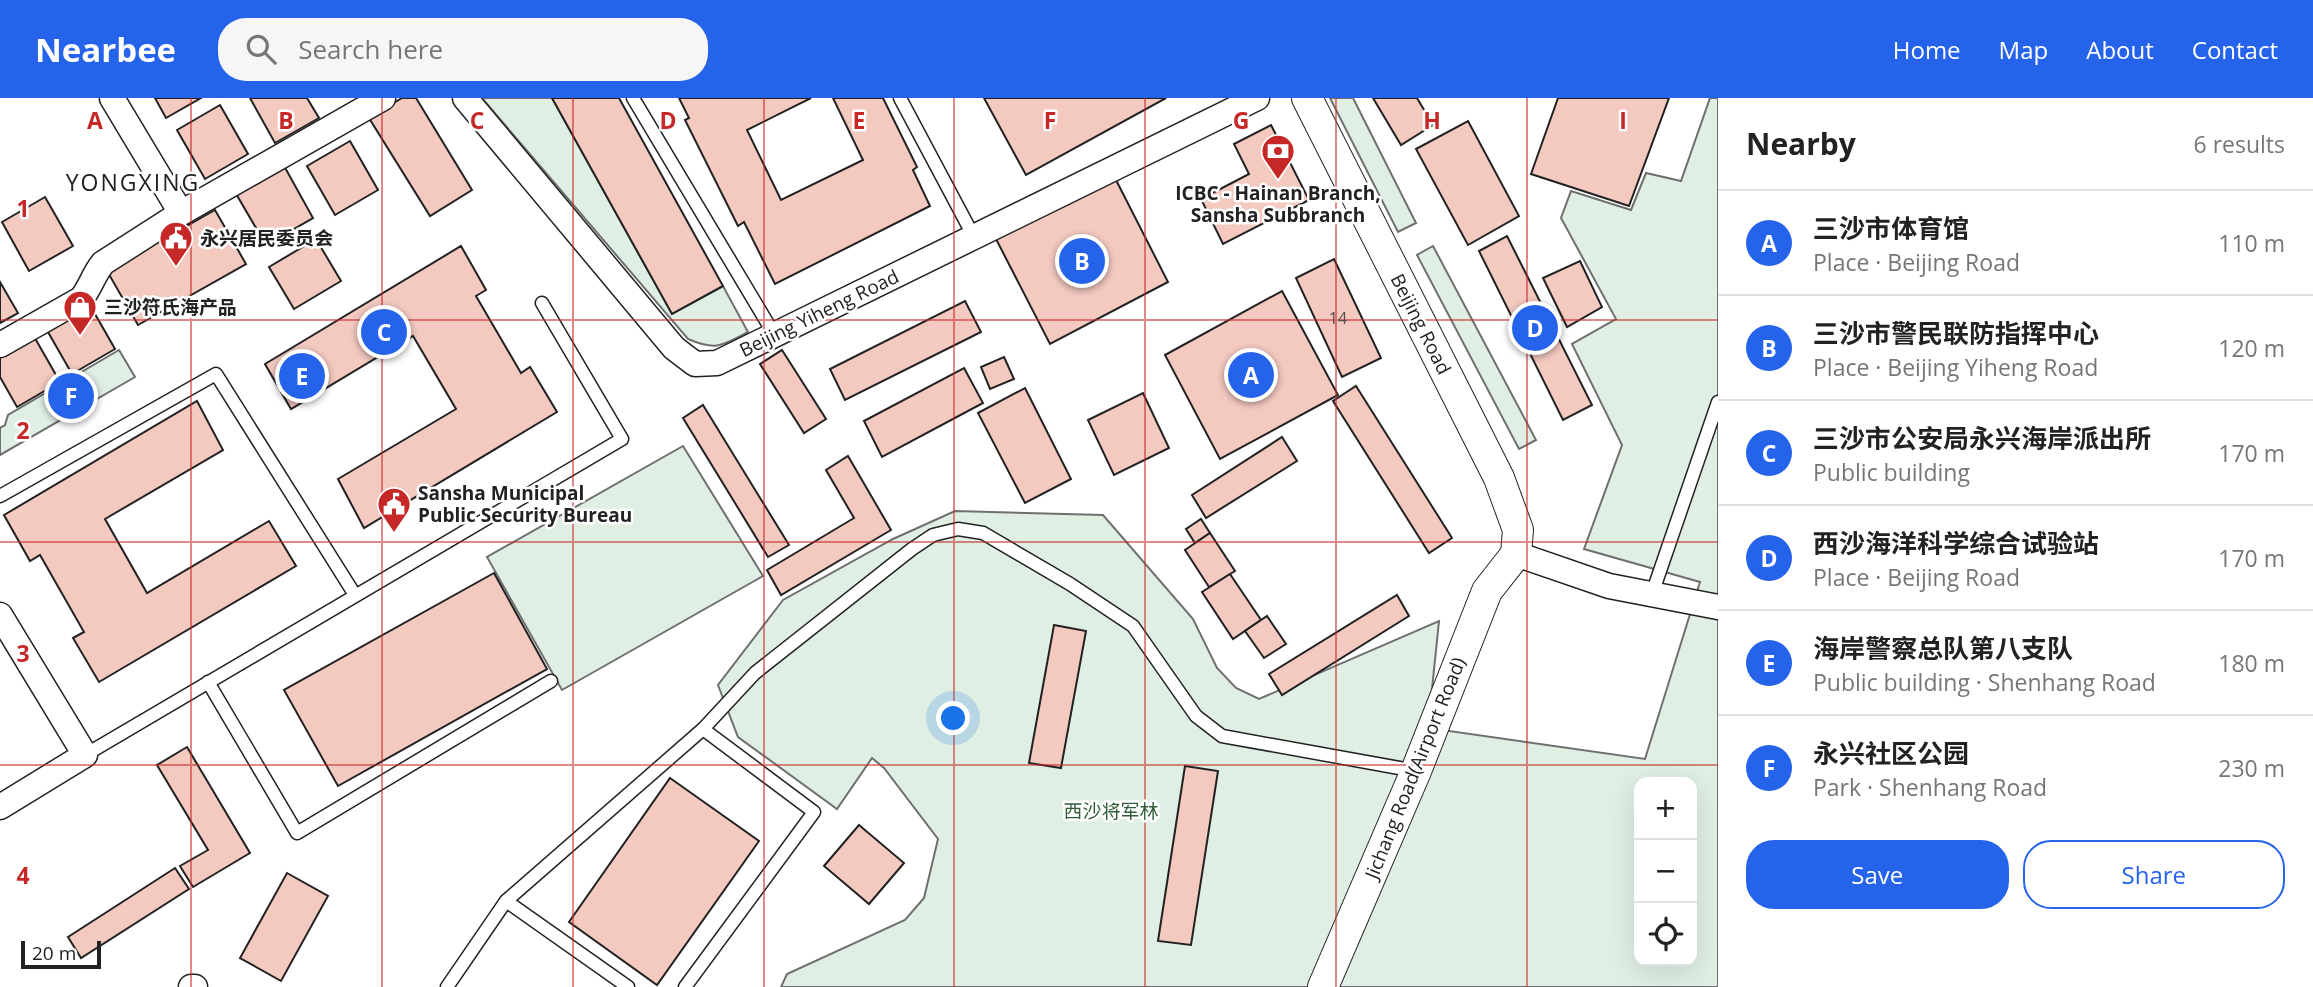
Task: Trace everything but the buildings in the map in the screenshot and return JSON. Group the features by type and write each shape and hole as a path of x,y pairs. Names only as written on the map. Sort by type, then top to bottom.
{"street":[{"path":"112,98 181,213"},
{"path":"0,345 80,299 91,288 95,274 103,263 181,213 383,98"},
{"name":"Beijing Yiheng Road","path":"465,98 674,348 695,364 717,363 1257,98"},
{"name":"Beijing Road","path":"1307,98 1499,478 1518,530 1516,554"},
{"path":"1516,554 1609,586 1718,607"},
{"name":"Jichang Road(Airport Road)","path":"1323,987 1416,771 1487,591 1516,554"},
{"path":"0,807 85,755 3,625"}],"lane":[{"path":"633,98 774,334"},
{"path":"900,98 974,237"},
{"path":"85,755 622,439 542,303"},
{"path":"0,496 216,374 355,595"},
{"path":"1652,594 1718,402"},
{"path":"447,987 506,901 703,729 755,673 933,535 958,529 983,533 1070,584 1133,626 1196,716 1222,736 1416,771"},
{"path":"208,682 297,833 551,681"},
{"path":"685,987 814,812 703,729"},
{"path":"506,901 628,987"}],"green space":[{"path":"482,98 552,98 672,314 723,286 748,332 732,341 712,346 688,339"},
{"path":"1330,98 1353,98 1416,223 1398,232"},
{"name":"西沙将军林","path":"1710,98 1718,98 1718,987 781,987 787,974 905,920 924,898 938,839 884,768 872,758 837,809 738,737 718,685 783,600 893,539 955,511 1103,515 1193,619 1217,668 1236,688 1259,699 1439,621 1428,728 1645,759 1700,582 1584,549 1622,445 1572,344 1616,319 1561,218 1571,191 1631,210 1646,173 1681,181"},
{"path":"1433,246 1536,440 1519,449 1417,255"},
{"path":"119,350 135,377 0,455 0,428 5,425 8,415"},
{"path":"683,446 763,576 562,690 487,557"}],"place":[{"name":"ICBC - Hainan Branch, Sansha Subbranch","path":"1278,181"},
{"name":"三沙市警民联防指挥中心","path":"1082,261"},
{"name":"永兴居民委员会","path":"176,268"},
{"name":"西沙海洋科学综合试验站","path":"1535,328"},
{"name":"三沙市公安局永兴海岸派出所","path":"384,332"},
{"name":"三沙符氏海产品","path":"80,337"},
{"name":"三沙市体育馆","path":"1251,375"},
{"name":"海岸警察总队第八支队","path":"302,376"},
{"name":"永兴社区公园","path":"71,396"},
{"name":"Sansha Municipal Public Security Bureau","path":"394,534"}],"district":[{"name":"YONGXING","path":"133,183"}]}
